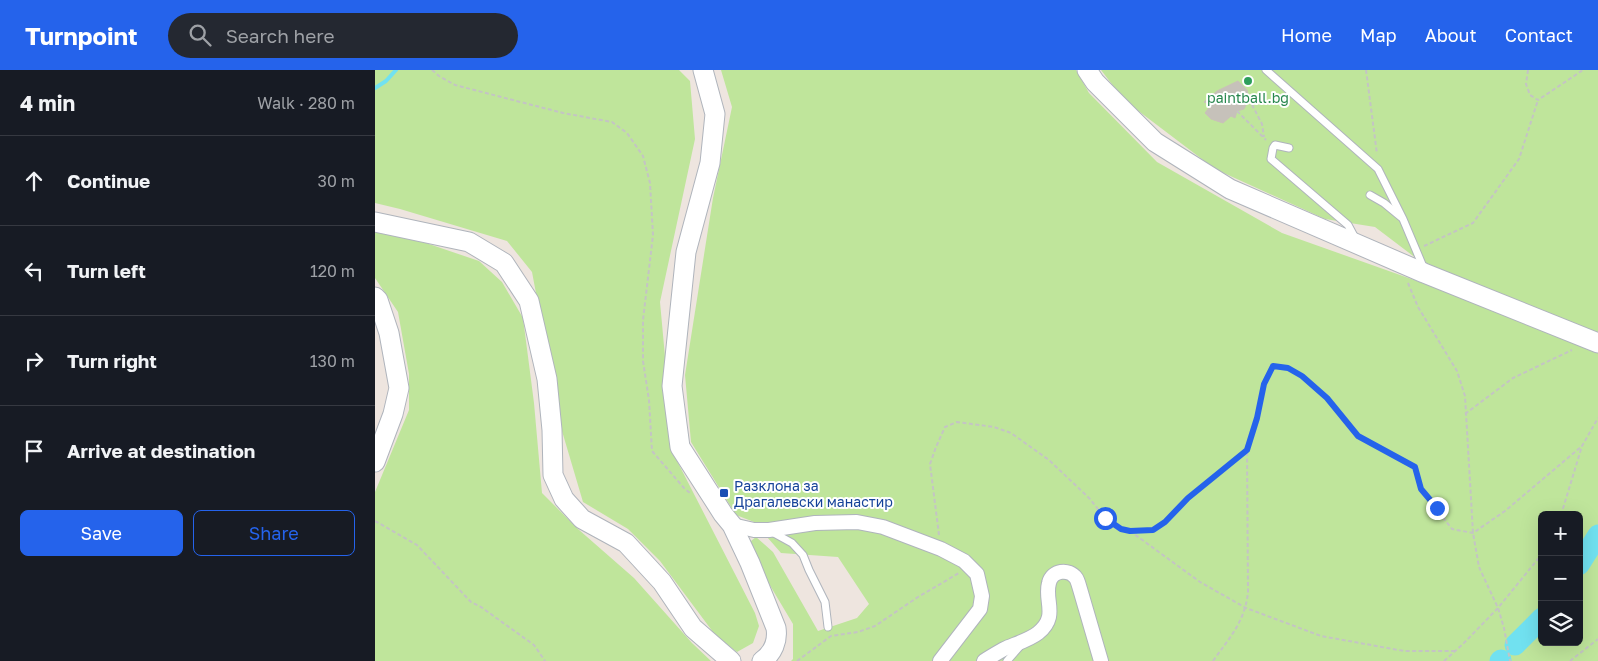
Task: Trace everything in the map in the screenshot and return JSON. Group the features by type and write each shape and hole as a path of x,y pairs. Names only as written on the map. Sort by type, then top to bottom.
{"street":[{"path":"703,70 715,114 710,163 686,252 672,386 680,447 732,525 751,563 776,628 777,637 773,649 762,661"},
{"path":"1087,70 1095,82 1155,142 1230,189 1424,273 1595,342"},
{"path":"375,222 469,242 504,263 529,301 547,379 552,430 553,475 563,499 582,518 626,543 662,582 693,628 731,661"},
{"path":"375,297 378,300 389,333 399,388 393,414 375,462"},
{"path":"732,525 754,530 769,530 815,523 857,522 883,527 964,561 977,574 982,596 980,609 939,661"},
{"path":"984,661 1003,649 1039,633 1049,618 1049,582 1052,576 1062,572 1069,573 1076,578 1081,589 1101,661"}],"lane":[{"path":"1266,70 1379,169 1403,218 1424,273"},
{"path":"1289,148 1275,145 1271,159 1348,226 1359,245"},
{"path":"1370,195 1403,218"},
{"path":"769,530 793,543 803,555 825,602 828,627"},
{"path":"1007,661 1026,639"}],"path":[{"path":"432,70 455,85 563,112 613,122 627,133 643,156 651,183 653,235 643,320 643,361 649,400 652,451 684,488 696,497"},
{"path":"1366,70 1379,169"},
{"path":"1528,70 1526,84 1530,95 1538,100"},
{"path":"1415,250 1473,223 1519,160 1538,100 1583,70"},
{"path":"1249,100 1262,124 1265,139"},
{"path":"1237,111 1274,147"},
{"path":"1399,262 1418,306 1457,371 1465,396 1473,533 1479,567 1498,608 1510,661"},
{"path":"1465,414 1513,378 1595,342"},
{"path":"1213,661 1237,627 1246,608 1248,593 1247,450 1257,418 1264,384 1273,366 1288,368 1302,376 1327,398 1358,436 1415,467 1421,489 1452,529 1473,533 1505,511 1581,446"},
{"path":"1562,511 1581,446 1598,418"},
{"path":"941,550 930,464 945,427 957,422 995,427 1011,433 1049,460 1090,499 1105,518 1121,529 1130,531 1153,530 1165,522 1188,498 1247,450"},
{"path":"375,521 417,545 471,602 481,607 534,645 545,661"},
{"path":"1130,531 1200,582 1246,608 1321,636 1404,651 1455,651"},
{"path":"1444,661 1498,608 1540,556"},
{"path":"797,661 831,636 858,632 875,626 918,597 959,573 977,574"},
{"path":"1570,661 1598,639"}],"green space":[{"path":"375,70 679,70 690,81 695,139 660,302 674,455 755,613 759,626 753,643 737,652 716,636 660,561 628,529 583,502 562,431 532,272 507,241 375,203"},
{"path":"721,70 1076,70 1089,93 1157,162 1282,233 1476,302 1598,352 1598,661 791,661 793,659 793,624 746,545 756,537 773,552 818,631 857,618 869,604 838,557 781,553 754,522 736,515 691,442 685,375 713,198 732,107"},
{"path":"1101,70 1598,70 1598,335 1429,268 1375,227 1325,219 1215,169 1124,100"},
{"path":"375,232 426,243 479,261 502,282 523,318 534,403 542,493 578,529 634,578 692,643 711,661 375,661 375,492 409,410 409,374 398,312 375,278"}],"building":[{"path":"1238,81 1247,90 1249,99 1244,109 1237,111 1235,118 1231,116 1223,123 1211,119 1205,113 1211,105 1204,102 1217,91"}],"waterway":[{"path":"375,88 386,81 396,70"},
{"path":"1583,559 1598,535"},
{"path":"1515,645 1538,622"}],"place":[{"name":"paintball.bg","path":"1248,81"},
{"name":"Разклона за Драгалевски манастир","path":"724,493"}],"route":[{"path":"1105,518 1121,529 1130,531 1153,530 1165,522 1188,498 1247,450 1257,418 1264,384 1273,366 1288,368 1302,376 1327,398 1358,436 1415,467 1421,489 1437,508"}]}
